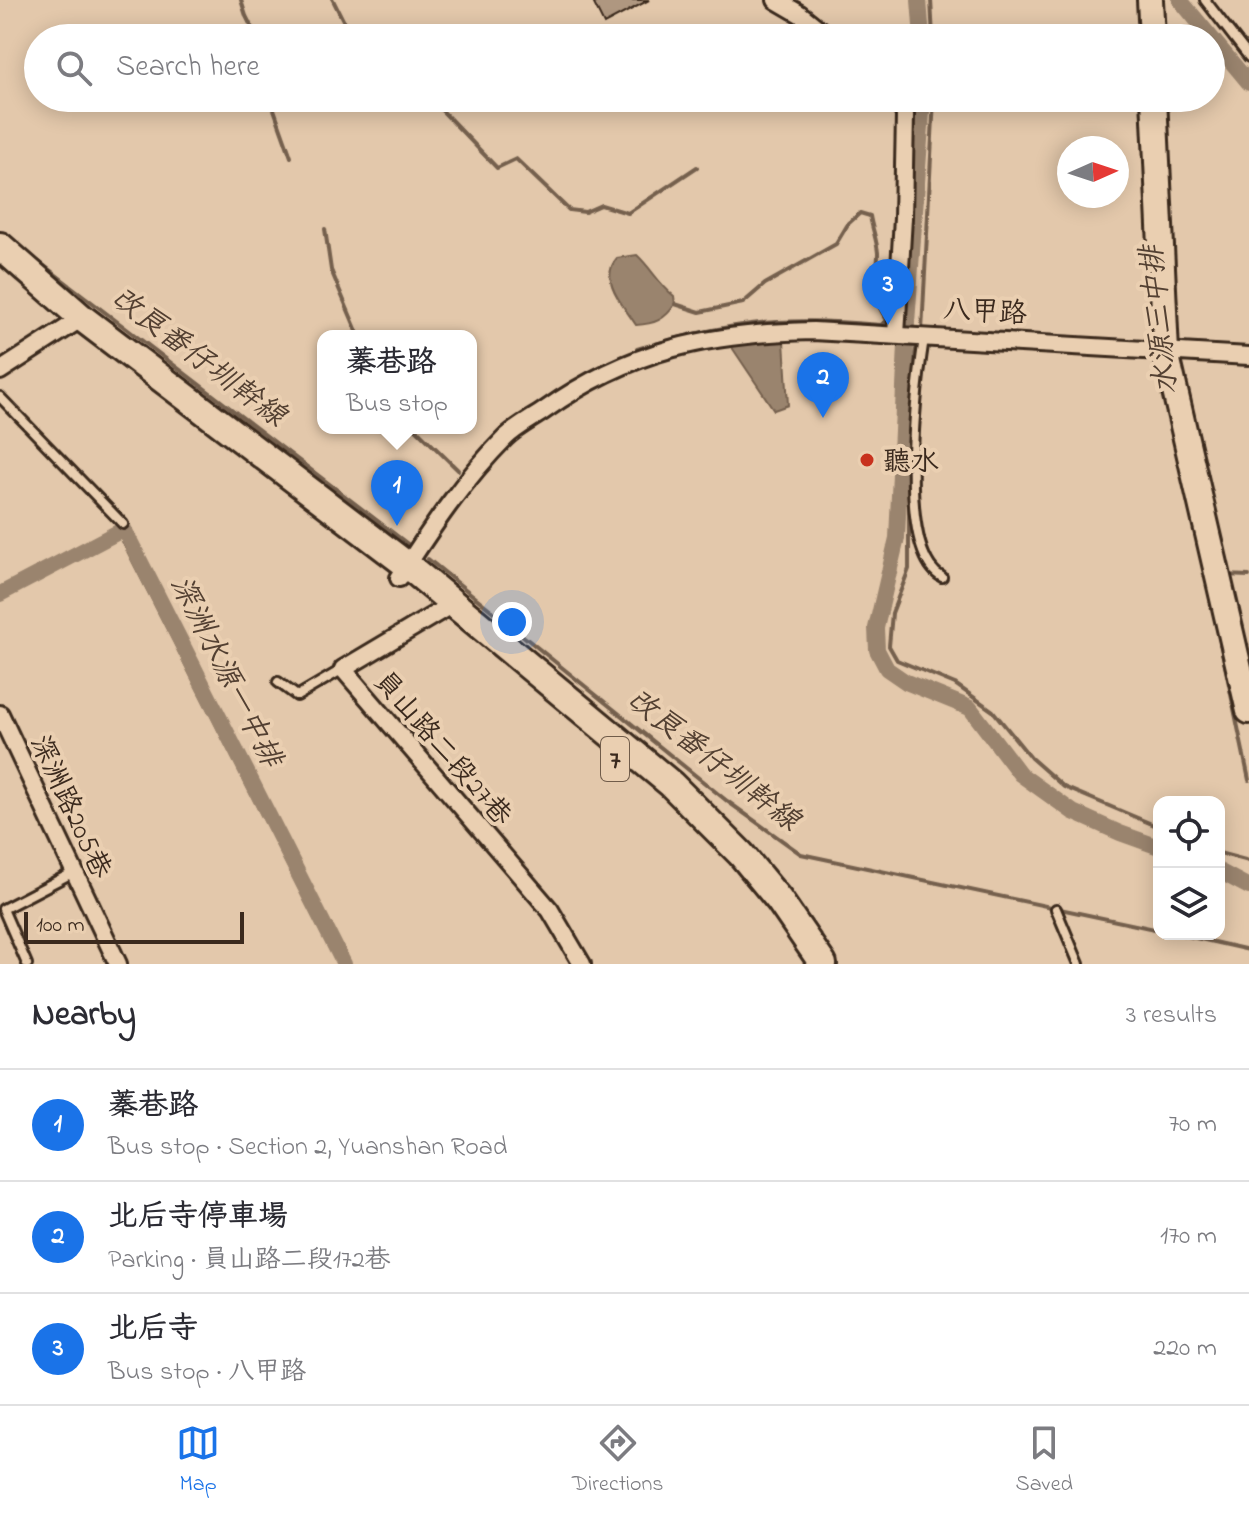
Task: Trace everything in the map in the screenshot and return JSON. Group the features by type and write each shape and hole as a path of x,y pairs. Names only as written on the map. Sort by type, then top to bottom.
{"main road":[{"name":"7","path":"0,246 76,322"},
{"name":"7","path":"0,264 403,572 671,784 750,865 779,900 823,964"},
{"name":"7","path":"447,607 719,849 807,964"}],"street":[{"path":"776,0 812,24"},
{"path":"904,112 903,218 908,336"},
{"path":"1155,112 1166,352 1234,628 1249,711"},
{"path":"0,371 76,322"},
{"name":"八甲路","path":"403,572 473,474 507,436 591,379 636,358 715,337 756,332 813,331 1249,356"},
{"name":"員山路二段27巷","path":"447,607 343,669 550,910 582,964"},
{"name":"深洲路205巷","path":"0,714 118,964"}],"lane":[{"path":"1205,0 1224,24"},
{"path":"1225,26 1249,57"},
{"path":"908,336 915,512 920,549 933,572 942,577"},
{"path":"0,397 123,524"},
{"path":"278,682 297,696 343,669"},
{"path":"27,964 3,909 74,872"},
{"path":"1056,909 1079,964"}],"shaded area":[{"path":"637,255 674,296 675,304 658,320 636,325 615,293 610,275 617,258"},
{"path":"769,338 784,341 788,405 774,410 727,340"}],"building":[{"path":"601,0 649,0 604,24 594,4"}],"waterway":[{"path":"241,0 250,24"},
{"path":"333,0 345,24"},
{"path":"919,0 921,24"},
{"path":"931,0 932,24"},
{"path":"1138,0 1139,24"},
{"path":"1180,0 1200,24"},
{"path":"1225,54 1249,83"},
{"path":"275,112 291,157"},
{"path":"443,112 497,168 516,159 569,210 585,212 601,205 628,213 697,167"},
{"path":"922,112 907,323 897,538 876,628 877,650 887,669 906,682 970,708 1020,774 1073,812 1153,845"},
{"path":"922,331 933,112"},
{"path":"637,349 751,324 816,321 881,325 887,320 876,295 878,253 870,216 860,213 848,224 836,244 765,284 743,303 700,312 675,304"},
{"path":"325,229 331,270 356,330"},
{"name":"改良番仔圳幹線","path":"38,261 409,545"},
{"path":"912,410 913,360 918,343"},
{"name":"水源三中排","path":"1155,356 1169,418"},
{"path":"421,434 458,470"},
{"path":"909,483 909,569 892,613 889,646 897,660 955,684 993,711 1031,758 1064,787 1153,824"},
{"name":"深洲水源一中排","path":"0,594 124,529 344,964"},
{"path":"121,537 338,964"},
{"name":"改良番仔圳幹線","path":"428,559 727,801 801,854 1153,929"},
{"path":"1225,575 1249,576"},
{"path":"1210,594 1249,780"},
{"path":"1225,855 1249,861"},
{"path":"1225,874 1249,887"},
{"name":"改良番仔圳幹線","path":"1205,940 1249,950"}],"place":[{"name":"北后寺","path":"888,325"},
{"name":"北后寺停車場","path":"823,418"},
{"name":"聽水","path":"867,460"},
{"name":"蓁巷路","path":"397,526"}]}
